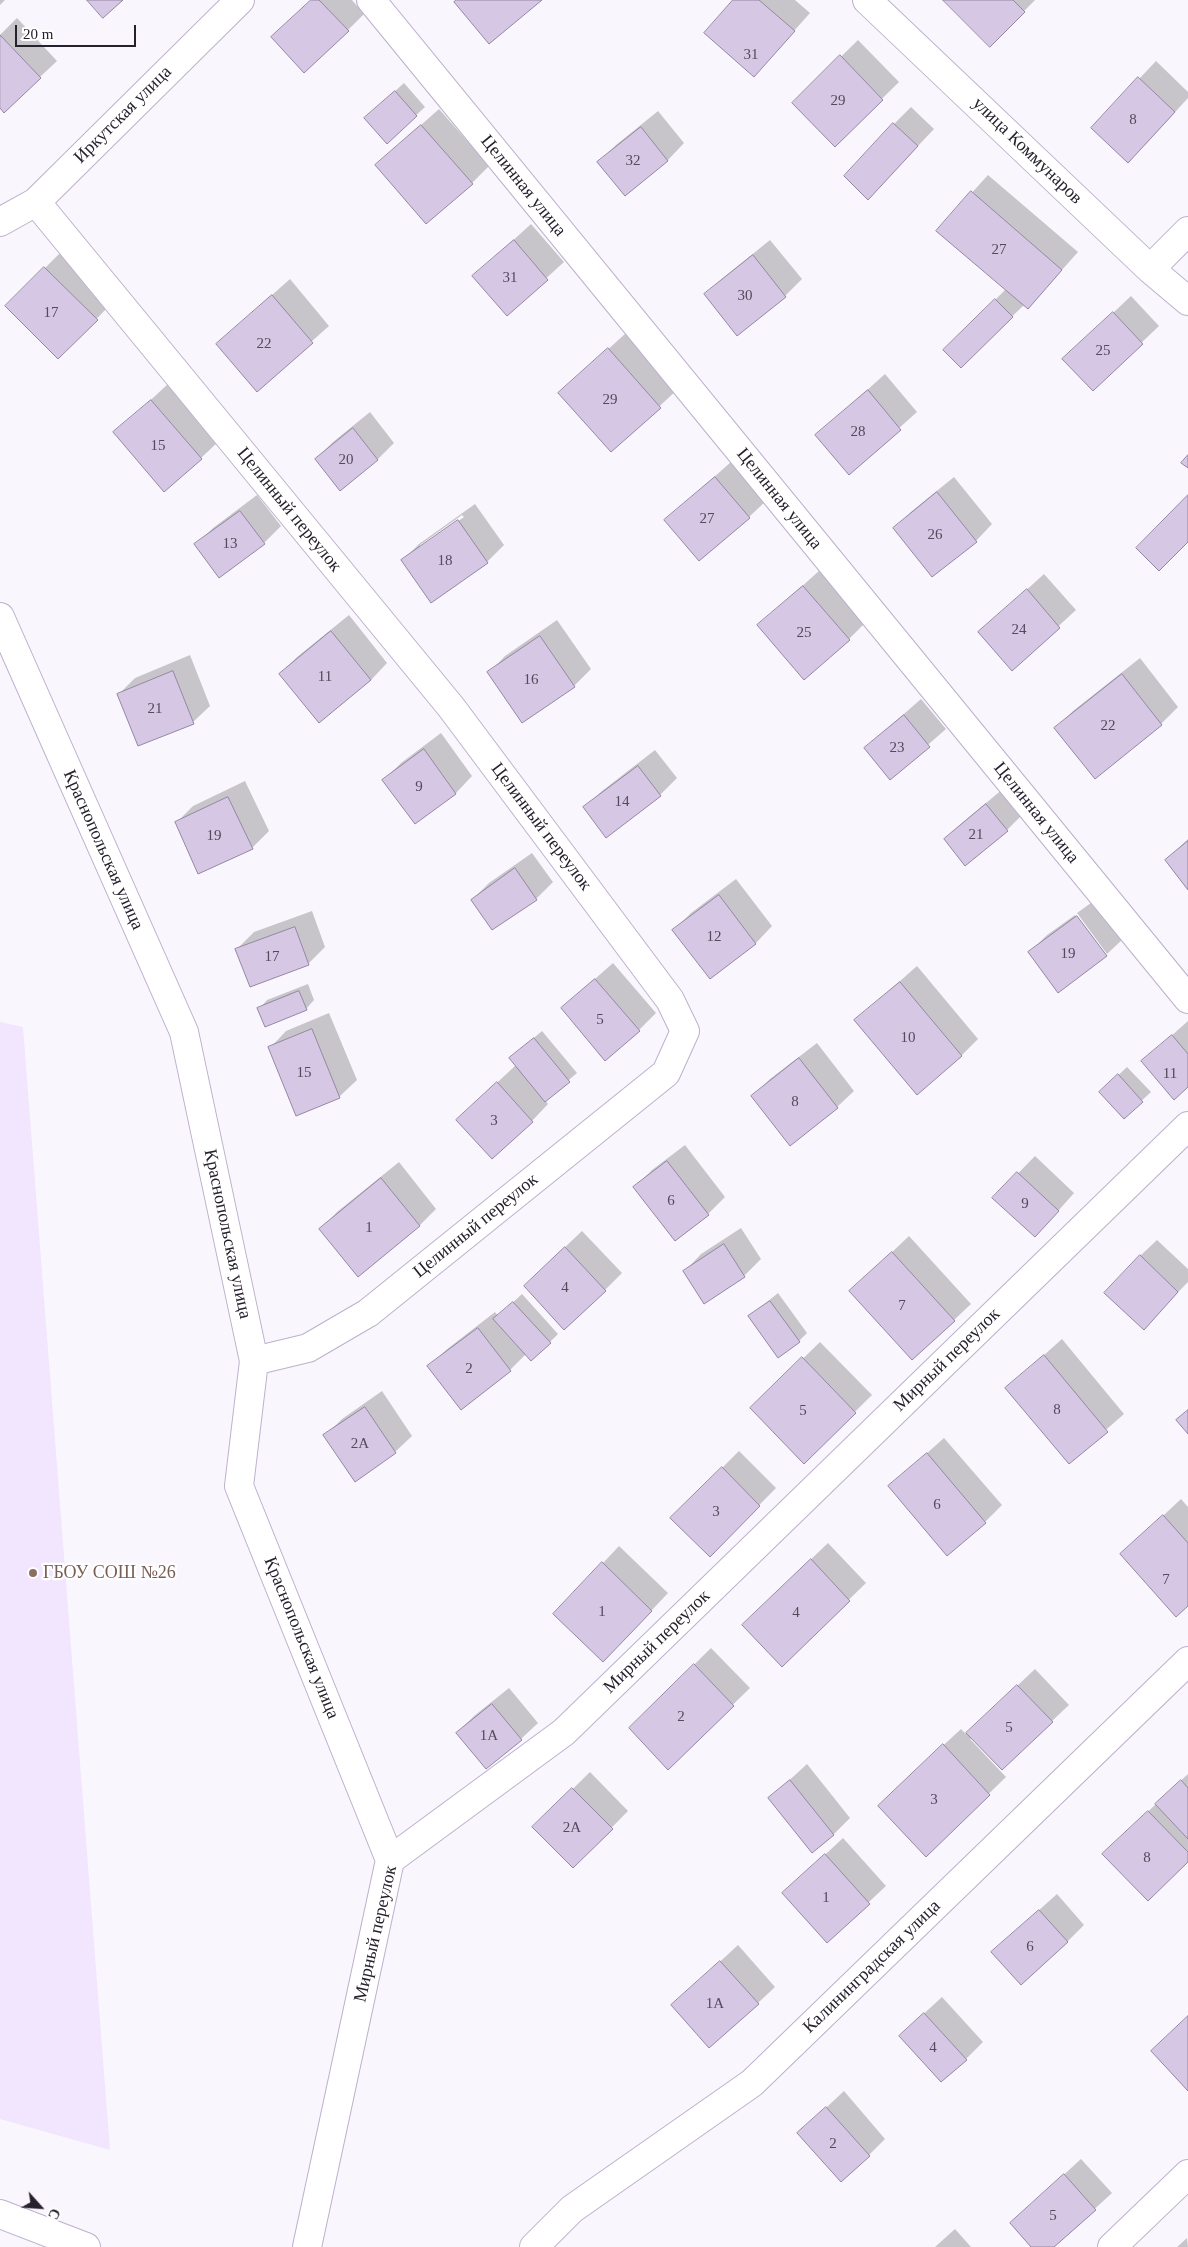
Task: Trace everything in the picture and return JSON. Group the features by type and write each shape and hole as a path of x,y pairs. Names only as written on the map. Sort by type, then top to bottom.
{"street":[{"name":"Иркутская улица","path":"0,222 36,202 240,0"},
{"name":"Целинная улица","path":"371,0 1188,999"},
{"name":"улица Коммунаров","path":"867,0 1150,269 1188,301"},
{"name":"Целинный переулок","path":"36,202 451,707 670,1000 684,1031 666,1073 368,1313 308,1348 254,1361"},
{"path":"1150,269 1188,231"},
{"name":"Краснопольская улица","path":"0,617 184,1032 254,1361 239,1486 390,1860"},
{"name":"Мирный переулок","path":"307,2247 390,1860 564,1732 1188,1126"},
{"name":"Калининградская улица","path":"534,2247 572,2210 752,2083 1188,1661"},
{"path":"1112,2247 1188,2174"},
{"path":"0,2214 86,2247"}],"shaded area":[{"name":"ГБОУ СОШ №26","path":"0,1022 23,1027 110,2150 0,2119"}],"building":[{"path":"87,0 123,0 103,18"},
{"path":"311,0 319,0 349,31 304,73 271,37"},
{"path":"457,0 542,0 489,44 454,2"},
{"path":"733,0 759,0 795,31 754,77 704,33"},
{"path":"943,0 1013,0 1025,12 990,47"},
{"path":"0,35 41,78 4,113 0,108"},
{"path":"840,55 883,100 835,147 792,103"},
{"path":"1138,77 1175,112 1128,163 1091,128"},
{"path":"395,91 417,116 387,144 364,118"},
{"path":"893,123 918,146 868,200 844,176"},
{"path":"421,125 473,184 426,224 375,165"},
{"path":"641,127 668,161 625,196 597,162"},
{"path":"971,191 1062,270 1028,309 936,231"},
{"path":"514,240 548,280 507,316 472,276"},
{"path":"753,255 786,297 737,336 704,294"},
{"path":"44,267 98,320 58,359 5,306"},
{"path":"272,295 313,343 257,392 216,344"},
{"path":"995,299 1013,317 961,368 943,350"},
{"path":"1113,312 1143,344 1093,391 1062,359"},
{"path":"608,348 661,408 611,452 558,393"},
{"path":"868,390 901,430 849,475 815,435"},
{"path":"151,400 202,459 164,492 113,432"},
{"path":"353,428 378,460 340,491 315,459"},
{"path":"1188,455 1188,468 1181,463"},
{"path":"715,477 750,518 699,561 664,520"},
{"path":"937,492 977,542 932,577 893,528"},
{"path":"1188,495 1188,542 1159,571 1136,548"},
{"path":"240,511 265,544 219,578 194,544"},
{"path":"458,520 488,563 431,603 401,560"},
{"path":"803,586 850,640 804,680 757,625"},
{"path":"1027,589 1060,628 1012,671 978,632"},
{"path":"331,631 371,680 319,723 279,674"},
{"path":"540,636 575,687 522,723 487,672"},
{"path":"173,671 194,724 138,746 117,694"},
{"path":"1122,674 1162,725 1095,779 1054,728"},
{"path":"904,715 930,747 890,780 864,748"},
{"path":"424,749 456,794 415,824 382,780"},
{"path":"638,766 661,796 606,838 583,807"},
{"path":"228,797 253,849 198,874 175,822"},
{"path":"986,804 1008,831 965,866 944,839"},
{"path":"1188,841 1188,890 1165,860"},
{"path":"515,868 537,900 492,930 471,900"},
{"path":"719,895 756,944 710,979 672,930"},
{"path":"1077,916 1107,956 1058,993 1028,952"},
{"path":"295,927 309,965 250,987 235,949"},
{"path":"595,979 640,1031 605,1061 561,1008"},
{"path":"900,982 962,1056 917,1095 854,1020"},
{"path":"299,991 307,1010 265,1027 257,1008"},
{"path":"312,1029 340,1098 296,1116 268,1047"},
{"path":"1172,1035 1188,1054 1188,1087 1174,1100 1141,1061"},
{"path":"534,1038 570,1082 545,1102 509,1058"},
{"path":"799,1058 838,1108 790,1146 751,1096"},
{"path":"1118,1074 1143,1102 1124,1119 1099,1092"},
{"path":"497,1082 533,1122 492,1159 456,1120"},
{"path":"667,1161 709,1215 675,1241 633,1187"},
{"path":"1017,1172 1059,1211 1035,1237 992,1198"},
{"path":"381,1178 420,1226 358,1277 319,1229"},
{"path":"724,1244 745,1277 704,1304 683,1271"},
{"path":"565,1247 606,1291 564,1330 524,1286"},
{"path":"892,1252 955,1321 912,1360 849,1291"},
{"path":"1140,1255 1178,1292 1144,1330 1104,1293"},
{"path":"770,1301 800,1342 778,1358 748,1316"},
{"path":"513,1302 551,1343 531,1361 493,1319"},
{"path":"478,1328 511,1371 461,1410 427,1366"},
{"path":"1044,1355 1108,1432 1069,1464 1005,1388"},
{"path":"802,1357 856,1413 804,1464 750,1408"},
{"path":"365,1407 396,1453 355,1482 323,1435"},
{"path":"1188,1410 1188,1434 1176,1420"},
{"path":"927,1453 986,1523 947,1556 888,1486"},
{"path":"722,1467 760,1506 710,1557 670,1518"},
{"path":"1163,1515 1188,1543 1188,1606 1176,1617 1120,1554"},
{"path":"811,1559 850,1601 782,1667 742,1625"},
{"path":"602,1562 652,1611 603,1662 553,1614"},
{"path":"694,1664 734,1706 668,1770 629,1728"},
{"path":"1017,1685 1053,1722 1002,1770 966,1733"},
{"path":"492,1704 522,1740 486,1769 456,1733"},
{"path":"943,1744 990,1795 926,1857 878,1806"},
{"path":"790,1780 834,1835 812,1853 768,1798"},
{"path":"1181,1780 1188,1788 1188,1839 1155,1804"},
{"path":"572,1788 613,1829 573,1868 532,1827"},
{"path":"1148,1811 1188,1852 1188,1862 1148,1901 1102,1854"},
{"path":"825,1854 870,1904 827,1943 782,1893"},
{"path":"1039,1910 1068,1942 1021,1985 991,1952"},
{"path":"720,1961 759,2004 709,2048 671,2005"},
{"path":"924,2013 967,2060 941,2082 899,2036"},
{"path":"1188,2016 1188,2091 1151,2051"},
{"path":"826,2107 870,2156 841,2182 797,2133"},
{"path":"1064,2174 1096,2210 1054,2247 1031,2247 1010,2223"}],"place":[{"name":"ГБОУ СОШ №26","path":"33,1573"}]}
